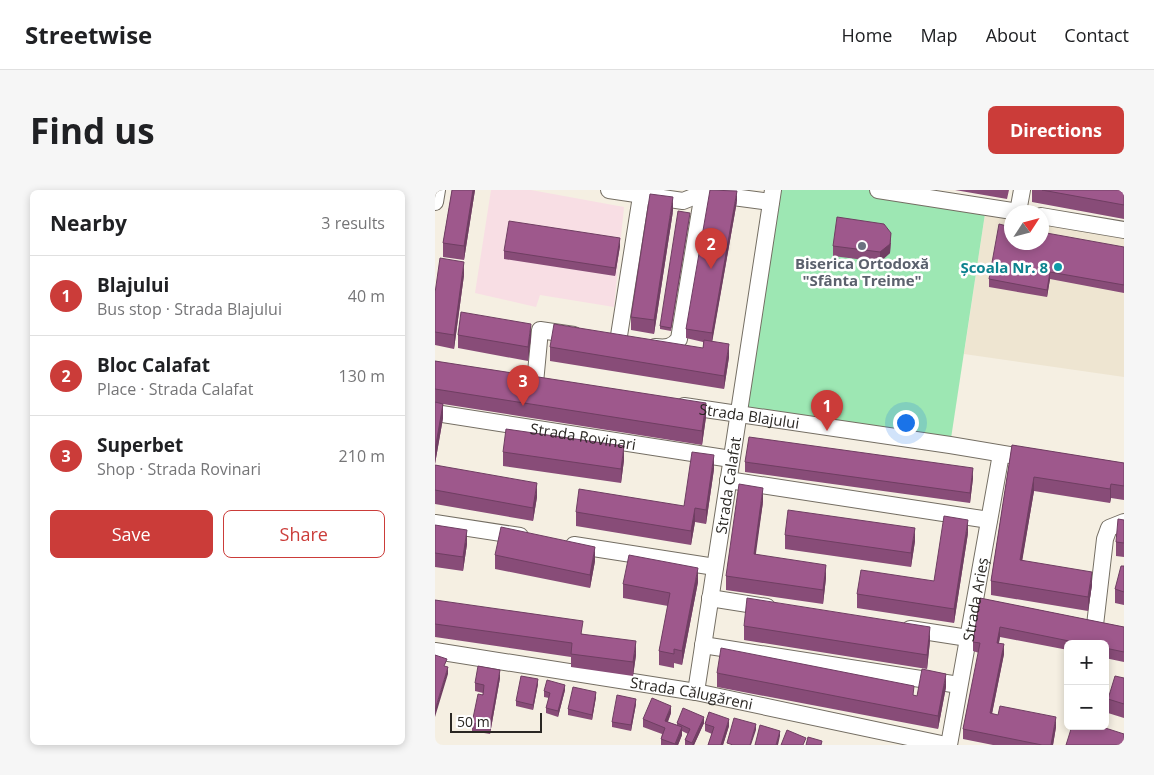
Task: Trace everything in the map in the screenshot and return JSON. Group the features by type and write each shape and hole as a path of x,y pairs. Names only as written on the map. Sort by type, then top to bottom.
{"street":[{"path":"435,202 437,190"},
{"path":"609,190 642,192 683,201 694,194 772,196"},
{"path":"877,190 1004,210"},
{"path":"1020,205 1022,190"},
{"path":"618,342 642,192"},
{"path":"535,383 540,330 667,348 674,345 679,339 694,194"},
{"name":"Strada Calafat","path":"696,692 772,196"},
{"path":"1049,217 1124,230"},
{"path":"517,380 555,386"},
{"name":"Strada Blajului","path":"671,404 1049,461"},
{"name":"Strada Rovinari","path":"435,413 731,459"},
{"name":"Strada Arieș","path":"948,745 1001,454"},
{"path":"728,480 989,520"},
{"path":"1095,625 1105,539 1109,528 1124,522"},
{"path":"435,523 532,538"},
{"path":"561,543 715,567"},
{"path":"710,598 787,610"},
{"path":"974,601 993,605"},
{"path":"1077,621 1115,629"},
{"path":"891,626 968,638"},
{"path":"703,645 959,685"},
{"name":"Strada Călugăreni","path":"435,651 696,692 948,745"}],"shaded area":[{"path":"491,190 531,190 624,207 614,307 540,295 536,307 475,293"},
{"path":"986,207 1004,211 1004,250 1049,250 1049,217 1124,229 1124,377 964,354"}],"green space":[{"path":"773,190 883,190 986,207 950,445 738,414"}],"building":[{"path":"452,190 473,190 464,246 443,243"},
{"path":"710,190 737,191 712,333 686,329"},
{"path":"1042,190 1124,190 1124,205"},
{"path":"650,194 673,197 654,320 631,317"},
{"path":"678,211 690,213 671,328 660,326"},
{"path":"837,217 884,224 891,233 890,244 880,252 833,246"},
{"path":"509,221 620,238 615,268 504,251"},
{"name":"Școala Nr. 8","path":"999,224 1004,225 1004,250 1049,250 1049,233 1124,247 1124,285 1050,272 1047,290 989,279"},
{"path":"440,258 464,262 454,335 435,332 435,293"},
{"path":"461,312 531,324 528,347 458,335"},
{"path":"554,324 703,348 704,340 729,344 724,376 550,347"},
{"path":"435,361 706,403 702,431 435,389"},
{"path":"435,402 443,404 435,450"},
{"path":"506,429 624,446 621,469 503,452"},
{"path":"749,437 973,468 970,493 745,462"},
{"path":"1012,445 1124,463 1124,486 1111,484 1110,489 1034,477 1020,560 1092,572 1088,597 991,581"},
{"path":"692,452 714,455 706,510 695,508 691,531 576,512 579,489 684,506"},
{"path":"435,465 537,483 533,508 435,490"},
{"path":"739,484 763,488 754,554 826,565 823,590 726,576"},
{"path":"788,510 915,528 911,553 785,535"},
{"path":"944,516 968,520 954,609 857,594 861,570 934,581"},
{"path":"1118,519 1124,520 1124,543 1116,542"},
{"path":"435,525 467,530 463,557 435,553"},
{"path":"501,527 595,547 590,575 495,555"},
{"path":"629,555 698,568 682,651 674,649 674,654 659,651 670,593 623,584"},
{"path":"1121,566 1124,566 1124,592 1115,589"},
{"path":"747,598 930,627 927,655 744,626"},
{"path":"980,598 1124,627 1124,652 1109,649 1109,640 1064,640 1000,627 997,643 1004,644 990,713 998,715 1000,706 1056,717 1051,745 1042,745 963,729 980,643 973,642"},
{"path":"435,600 583,621 581,634 636,641 633,662 571,654 572,643 435,624"},
{"path":"721,648 914,686 913,695 917,696 922,669 946,674 938,716 717,673"},
{"path":"435,655 447,659 444,666 448,667 435,710"},
{"path":"478,666 500,670 490,726 472,723 478,694 483,695 484,685 475,683"},
{"path":"521,676 538,679 533,705 516,701"},
{"path":"1115,676 1124,678 1124,704 1109,699"},
{"path":"547,680 565,685 558,711 546,708 550,693 544,691"},
{"path":"573,687 596,692 592,715 568,709"},
{"path":"617,695 636,699 631,725 612,722"},
{"path":"652,698 671,706 665,721 682,727 675,744 661,739 665,728 643,719"},
{"path":"683,708 704,717 692,743 685,740 690,729 677,723"},
{"path":"709,712 729,719 721,745 708,745 714,727 705,724"},
{"path":"734,718 756,724 750,745 727,743"},
{"path":"760,725 780,731 776,745 755,745"},
{"path":"1109,729 1124,734 1124,745 1066,745 1071,730"},
{"path":"787,730 806,738 803,745 781,745"},
{"path":"808,737 822,741 821,745 806,745"}],"place":[{"name":"Biserica Ortodoxă \"Sfânta Treime\"","path":"862,246"},
{"name":"Școala Nr. 8","path":"1058,267"},
{"name":"Bloc Calafat","path":"711,269"},
{"name":"Superbet","path":"523,406"},
{"name":"Blajului","path":"827,431"}]}
